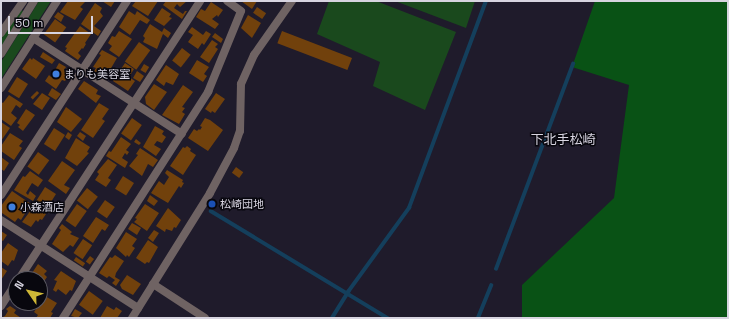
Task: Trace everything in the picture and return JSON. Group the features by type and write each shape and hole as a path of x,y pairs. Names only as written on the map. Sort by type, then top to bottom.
{"street":[{"path":"1,33 23,1"},
{"path":"1,54 34,1"},
{"path":"1,88 57,1"},
{"path":"1,195 127,1"},
{"path":"24,271 200,1"},
{"path":"63,318 208,92 241,11 227,1"},
{"path":"132,318 210,193 234,148 240,131 241,84 254,55 292,1"},
{"path":"33,38 182,134"},
{"path":"1,220 138,308"},
{"path":"153,284 205,318"},
{"path":"1,306 8,295"}],"green space":[{"path":"39,1 51,1 1,79 1,62"},
{"path":"329,1 376,1 456,32 425,110 373,86 380,62 317,34"},
{"path":"395,1 475,1 466,28"},
{"path":"595,1 728,1 728,318 522,318 522,285 614,198 629,85 572,67"},
{"path":"20,9 24,12 1,47 1,39"}],"building":[{"path":"68,1 85,2 80,7 83,9 75,20 60,12"},
{"path":"102,1 115,1 111,7"},
{"path":"136,1 158,1 148,16 132,6"},
{"path":"166,1 187,1 180,7 177,4 174,8 183,14 187,11 182,19 163,5"},
{"path":"241,1 257,1 252,9"},
{"path":"211,2 223,10 218,17 217,15 212,19 219,24 215,29 196,17 201,9 205,11"},
{"path":"95,3 102,8 100,12 103,16 94,26 101,31 98,36 81,24"},
{"path":"257,7 266,13 262,19 253,13"},
{"path":"162,8 171,14 169,17 172,18 164,26 154,20"},
{"path":"129,11 135,15 137,11 150,20 147,24 140,20 130,35 119,27"},
{"path":"58,12 64,16 61,22 54,17"},
{"path":"248,15 261,23 252,38 241,28"},
{"path":"55,19 66,27 55,43 44,34"},
{"path":"150,24 162,32 164,28 171,33 168,38 163,34 157,49 143,42 145,38 143,36"},
{"path":"80,26 91,34 83,49 82,48 78,53 81,56 78,60 65,51 67,48 65,47"},
{"path":"192,27 203,35 206,31 211,34 204,45 202,43 198,49 188,42 193,35 188,32"},
{"path":"119,31 132,39 119,57 109,50 112,46 108,43 112,36 115,37"},
{"path":"282,31 352,58 347,70 277,43"},
{"path":"215,33 223,39 221,43 212,37"},
{"path":"212,40 218,44 215,47 218,49 209,63 200,57"},
{"path":"139,42 150,50 136,70 125,61"},
{"path":"182,48 191,55 181,67 172,61"},
{"path":"102,50 117,58 107,75 102,71 100,74 94,71 96,68 93,67 101,55 99,54"},
{"path":"43,52 55,60 52,64 40,57"},
{"path":"30,58 32,60 33,58 45,66 36,79 22,69"},
{"path":"197,60 209,67 204,74 207,76 203,82 189,73"},
{"path":"59,63 66,67 64,70 70,74 65,81 62,80 56,89 45,81 49,75 51,77"},
{"path":"125,63 134,69 129,77 135,81 128,91 113,81"},
{"path":"144,64 149,67 146,73 140,70"},
{"path":"166,65 179,74 173,85 166,82 164,86 156,80"},
{"path":"137,71 144,76 140,82 133,78"},
{"path":"17,77 28,84 19,98 8,91"},
{"path":"84,81 98,90 96,94 101,96 96,103 78,89"},
{"path":"154,84 167,92 154,110 146,104 145,97"},
{"path":"183,85 193,92 182,107 185,108 182,112 185,114 179,124 162,115"},
{"path":"52,88 61,94 56,100 48,95"},
{"path":"37,91 39,93 33,99 31,97"},
{"path":"42,93 50,98 42,110 33,104"},
{"path":"216,93 225,99 215,113 212,111 211,113 205,109"},
{"path":"9,95 23,104 20,108 16,105 11,113 17,118 11,126 1,119 1,102 3,103"},
{"path":"99,103 109,109 102,119 105,121 93,138 81,130"},
{"path":"66,107 82,119 71,132 57,122"},
{"path":"26,109 35,115 23,131 18,127 20,125 17,123"},
{"path":"132,118 142,125 131,140 121,134"},
{"path":"205,118 223,130 208,151 188,138 194,129 197,131 199,129 200,130 202,127 200,126"},
{"path":"1,122 10,128 1,141"},
{"path":"155,126 164,131 162,134 166,137 162,143 157,141 154,145 161,149 156,156 143,147"},
{"path":"54,128 65,135 55,151 44,144"},
{"path":"68,132 72,135 69,140 65,137"},
{"path":"80,132 86,136 83,141 77,136"},
{"path":"10,133 23,141 19,146 22,148 14,160 1,151 1,146"},
{"path":"121,137 131,144 126,150 129,152 127,155 125,153 122,158 128,162 125,168 106,156 109,151 111,152"},
{"path":"76,138 90,147 87,152 89,153 77,166 65,158"},
{"path":"136,139 141,143 139,145 134,142"},
{"path":"187,146 191,149 190,151 196,155 183,175 170,166 183,147 185,148"},
{"path":"140,148 158,160 153,167 148,164 142,176 129,166 138,155 136,154"},
{"path":"38,152 49,160 39,175 27,167"},
{"path":"1,157 9,163 4,171 1,169"},
{"path":"108,159 117,165 108,178 111,180 106,187 95,180 99,174 97,172"},
{"path":"62,161 75,170 64,185 70,188 66,194 48,181"},
{"path":"236,167 243,172 239,178 232,173"},
{"path":"167,170 183,180 182,182 184,183 181,188 179,186 168,203 151,193 159,181 164,185 169,177 165,173"},
{"path":"30,171 43,180 38,187 32,183 26,193 28,195 30,191 36,196 33,201 14,190 23,176 25,177"},
{"path":"123,176 134,183 126,196 115,189"},
{"path":"45,187 56,194 46,210 35,203"},
{"path":"87,188 98,197 88,209 77,200"},
{"path":"12,191 31,204 21,220 18,218 15,222 2,213 1,206"},
{"path":"150,195 158,201 154,206 147,201"},
{"path":"105,200 115,207 107,218 97,211"},
{"path":"77,204 87,211 75,227 66,220"},
{"path":"145,204 159,213 147,231 134,222 137,219 135,218"},
{"path":"34,206 46,214 42,220 40,219 38,222 36,220 31,227 22,222"},
{"path":"168,208 181,220 172,231 166,229 165,232 156,226"},
{"path":"96,217 109,225 105,231 102,229 93,243 83,236"},
{"path":"132,223 141,228 137,235 128,229"},
{"path":"62,224 72,232 70,234 79,238 73,247 70,245 63,252 52,244 61,230 59,228"},
{"path":"154,230 159,233 153,242 148,238"},
{"path":"1,231 7,235 3,241 1,240"},
{"path":"126,232 137,239 132,246 135,248 129,257 127,255 126,257 116,248"},
{"path":"83,239 92,245 83,259 73,253"},
{"path":"148,240 158,247 149,263 147,262 145,264 136,258"},
{"path":"8,243 18,250 14,261 12,260 8,266 1,261 1,253"},
{"path":"115,255 124,261 116,273 115,277 120,280 116,286 112,283 115,280 109,276 107,278 99,273 110,257 112,258"},
{"path":"90,256 94,259 90,265 86,262"},
{"path":"76,257 85,263 83,266 74,260"},
{"path":"38,264 47,271 33,271"},
{"path":"1,267 7,271 1,280"},
{"path":"61,271 76,281 72,291 70,290 66,295 58,289 56,292 53,290 57,281 54,280"},
{"path":"127,275 141,284 133,295 122,289 120,285"},
{"path":"89,291 103,301 93,315 79,305"},
{"path":"48,298 57,303 51,312 53,313 50,318 36,318 38,315 34,312 48,311"},
{"path":"107,306 114,310 116,307 122,311 117,318 100,318"},
{"path":"75,309 82,313 78,318 71,316"},
{"path":"8,311 15,311 14,313 21,318 1,318 5,316"}],"waterway":[{"path":"332,318 348,292 409,208 486,1"},
{"path":"496,269 573,64"},
{"path":"211,211 388,318"},
{"path":"478,318 491,285"}],"place":[{"name":"まりも美容室","path":"56,74"},
{"name":"松崎団地","path":"212,204"},
{"name":"小森酒店","path":"12,207"}],"district":[{"name":"下北手松崎","path":"563,140"}]}
